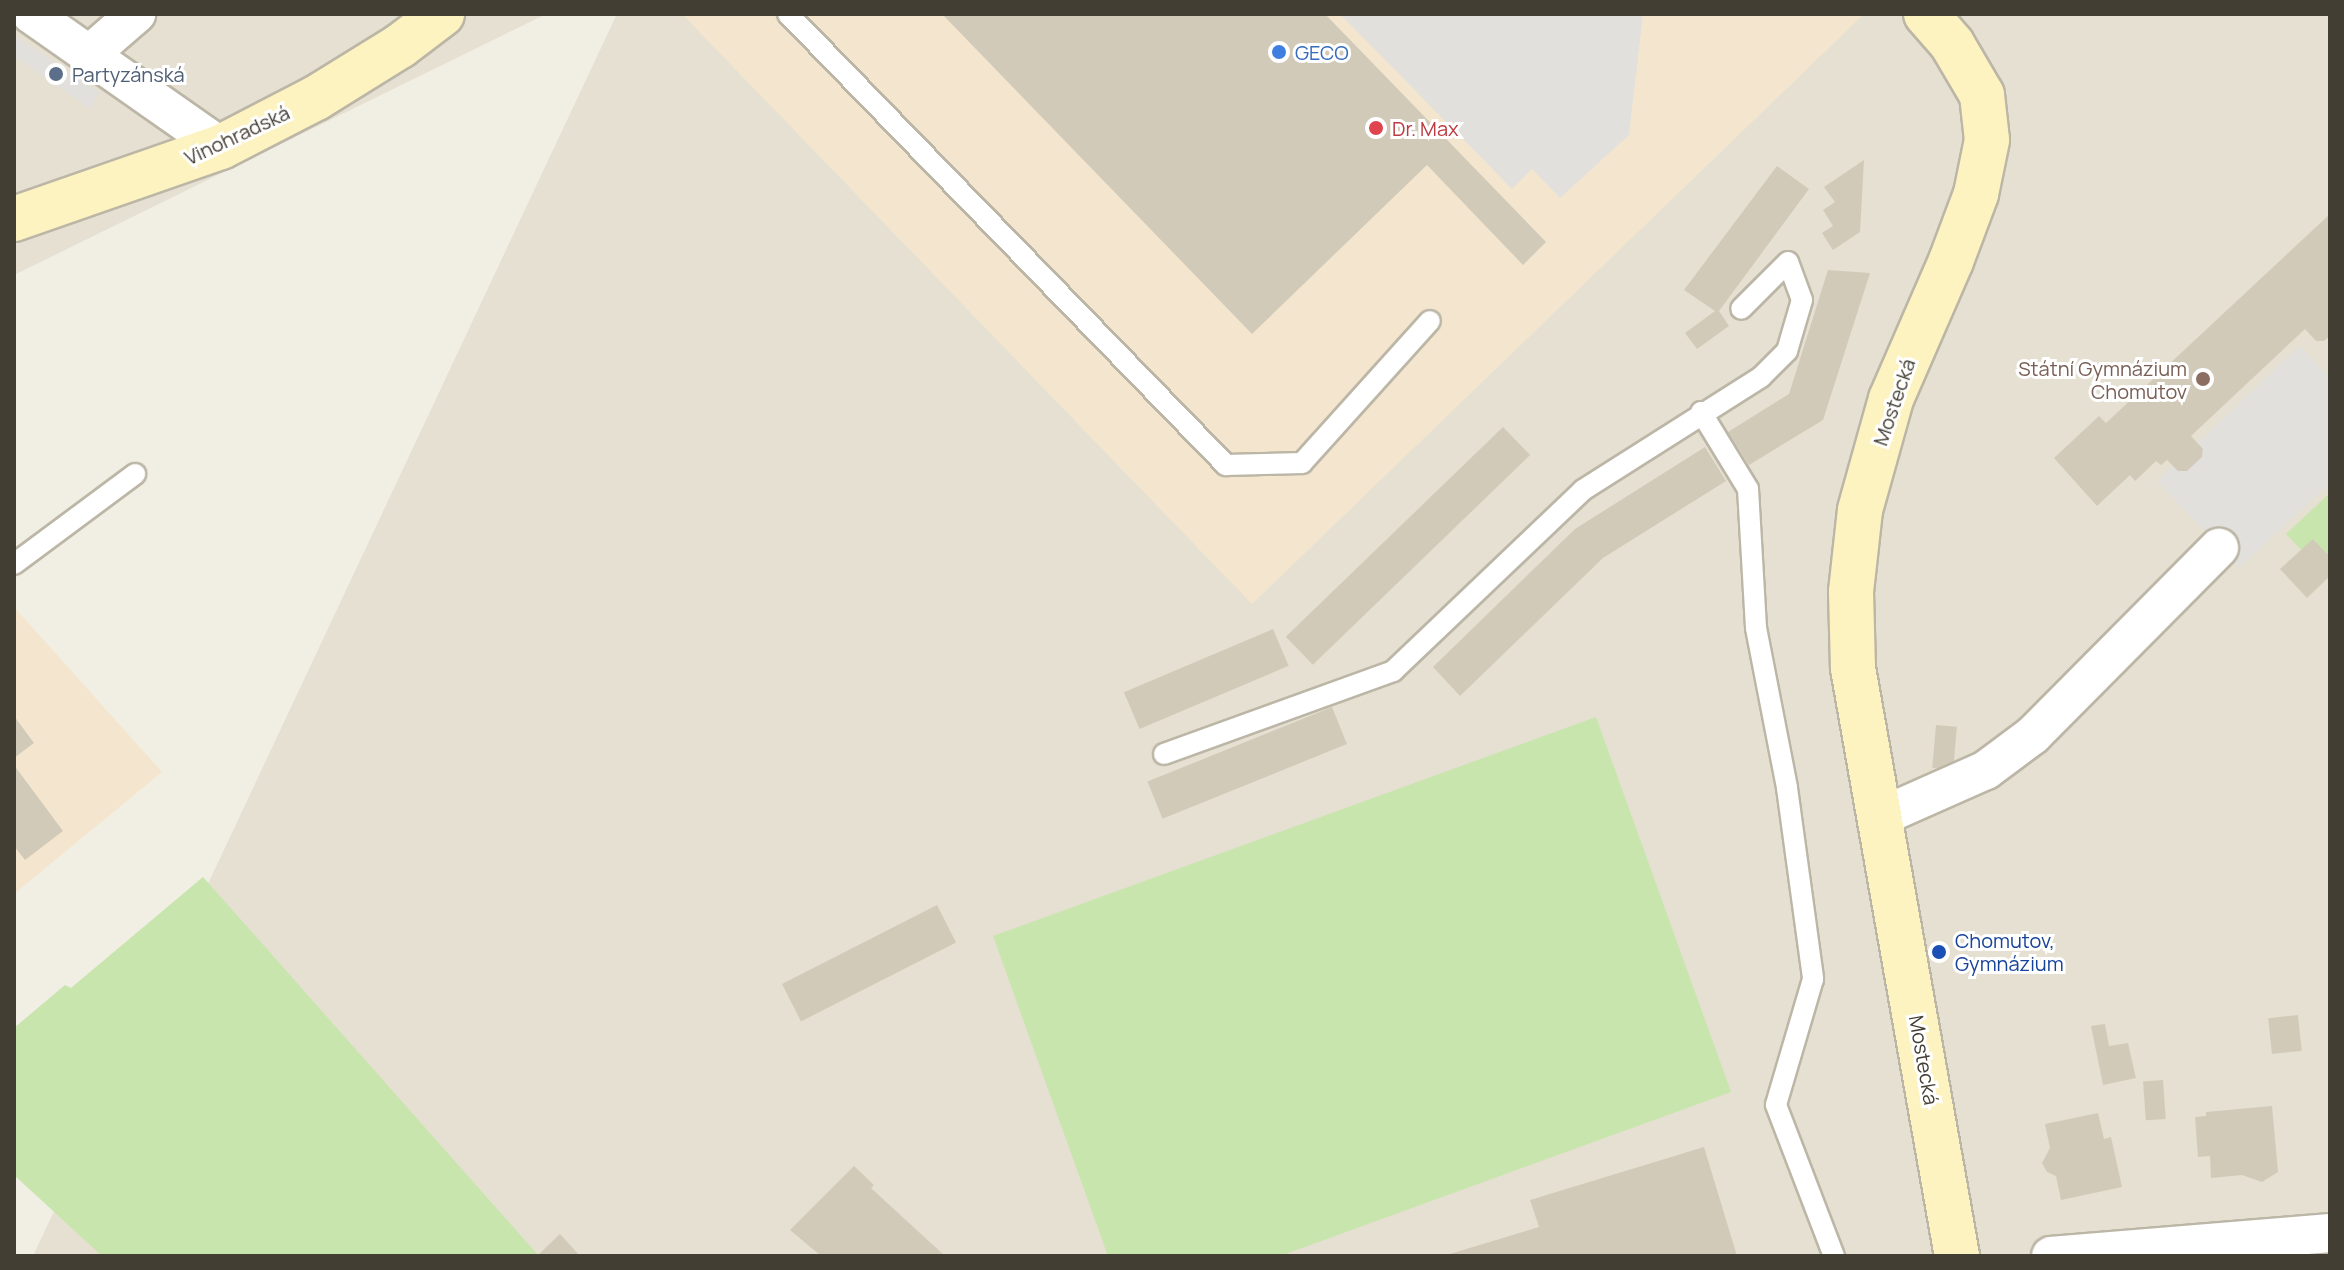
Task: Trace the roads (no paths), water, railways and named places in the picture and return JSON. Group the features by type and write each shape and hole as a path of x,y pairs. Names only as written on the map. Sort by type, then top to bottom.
{"street":[{"path":"31,14 91,53 221,147"},
{"path":"91,53 136,14"},
{"name":"Vinohradská","path":"14,219 221,147 316,98 400,46 442,14"},
{"name":"Mostecká","path":"1926,14 1952,44 1982,95 1987,140 1976,194 1891,399 1860,510 1851,592 1853,668 1957,1256"},
{"path":"1880,817 1986,770 2033,735 2219,548"},
{"path":"2051,1256 2330,1233"}],"lane":[{"path":"788,14 1226,465 1302,463 1430,321"},
{"path":"1164,754 1393,671 1583,490 1701,412 1761,377 1787,351 1802,300 1788,262 1741,309"},
{"path":"1701,412 1748,489 1756,628 1787,788 1813,979 1776,1105 1834,1256"},
{"path":"14,564 135,474"}],"place":[{"name":"GECO","path":"1279,52"},
{"name":"Partyzánská","path":"56,74"},
{"name":"Dr. Max","path":"1376,128"},
{"name":"Státní Gymnázium Chomutov","path":"2203,379"},
{"name":"Chomutov, Gymnázium","path":"1939,952"}]}
